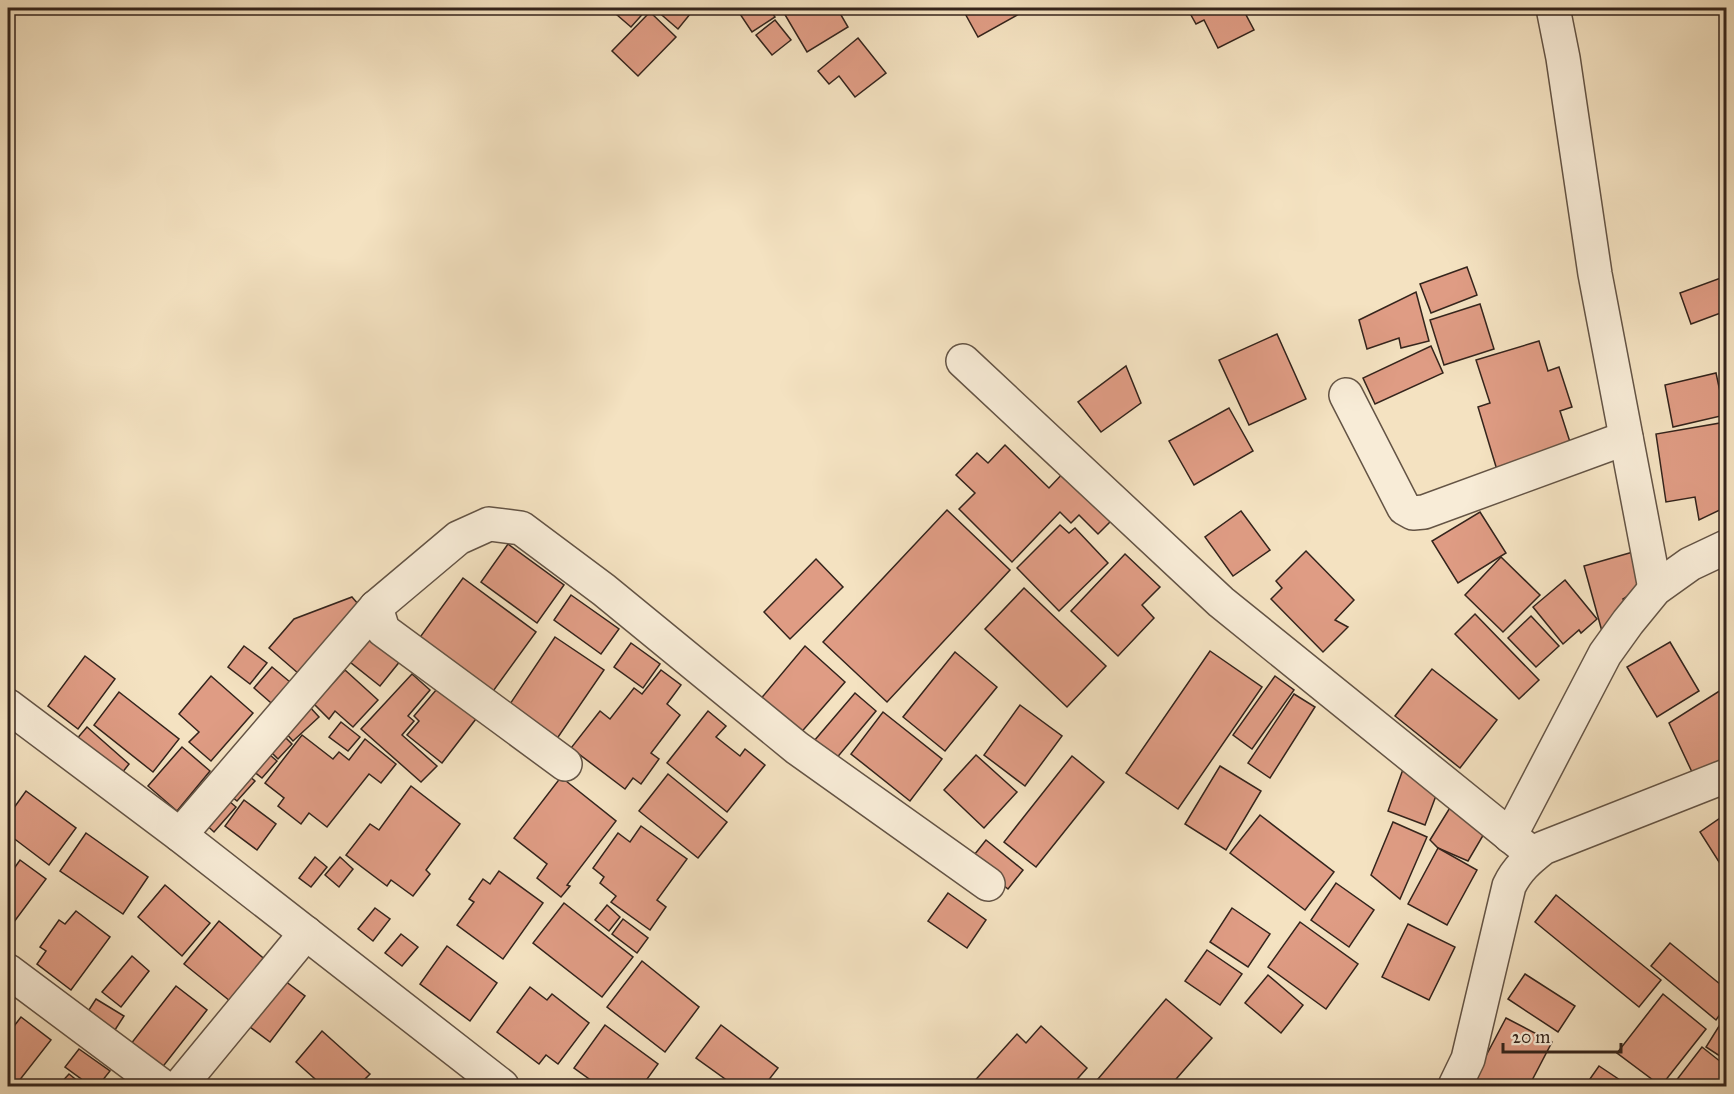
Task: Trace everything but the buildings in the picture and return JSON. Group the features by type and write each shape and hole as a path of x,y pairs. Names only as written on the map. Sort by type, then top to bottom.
{"street":[{"path":"1553,8 1563,58 1595,274 1655,589"},
{"path":"963,361 1221,603 1522,846 1543,848 1726,776"},
{"path":"1346,395 1404,508 1413,513 1424,512 1626,438"},
{"path":"180,835 376,607 458,538 489,524 521,528 604,590 796,748 988,884"},
{"path":"1455,1086 1468,1059 1509,885 1515,873 1522,846 1605,654 1655,589 1690,564 1726,547"},
{"path":"376,607 383,630 565,764"},
{"path":"8,706 180,835 502,1086"},
{"path":"180,1086 306,933"},
{"path":"8,971 162,1086"}]}
